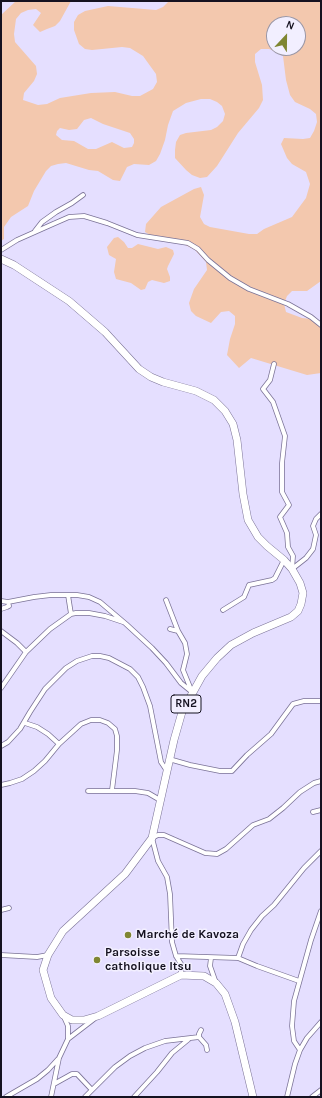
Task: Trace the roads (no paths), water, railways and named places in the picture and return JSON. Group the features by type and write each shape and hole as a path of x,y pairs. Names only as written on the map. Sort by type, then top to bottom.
{"highway":[{"name":"RN2","path":"1,259 14,265 69,301 105,332 139,369 151,377 163,382 196,391 214,400 225,410 233,424 237,440 243,494 248,520 258,537 292,569 300,583 303,593 298,611 291,617 253,633 231,646 217,658 202,676 192,692 182,712 169,759 152,838 125,874 63,931 48,955 43,970 51,998 63,1015"},
{"path":"63,1015 72,1020 84,1020 98,1016 181,975 204,976 216,983 225,994 236,1022 253,1097"}],"street":[{"path":"33,232 51,215 72,203 83,194"},
{"path":"1,250 33,232 69,217 84,216 137,235 188,243 198,249 208,260 230,278 249,289 288,304 311,317 321,325"},
{"path":"274,364 270,380 263,389 273,402 285,436 282,463 282,492 289,505 280,518 287,534 288,547 293,556 292,569"},
{"path":"292,569 306,558 313,549 316,535 313,526 316,518 321,514"},
{"path":"223,610 244,597 249,585 275,578 284,560"},
{"path":"1,601 8,602 34,597 68,595 89,597 100,602 162,658 181,683 192,692"},
{"path":"68,595 71,614"},
{"path":"166,600 178,631 185,643 187,654 183,670 192,692"},
{"path":"1,609 9,606 8,602"},
{"path":"1,688 26,652 50,629 71,614 89,613 105,616 126,624"},
{"path":"170,629 178,631"},
{"path":"1,638 2,632 26,652"},
{"path":"1,746 15,735 25,723 30,712 46,689 66,668 77,661 92,656 100,656 109,658 130,669 138,677 150,706 161,762 167,771"},
{"path":"169,759 190,766 220,771 232,771 247,755 271,734 293,704 304,701 321,701"},
{"path":"1,785 22,779 34,771 45,761 59,744 81,724 91,720 100,720 108,723 115,729 117,736 117,750 112,790"},
{"path":"25,723 37,727 59,744"},
{"path":"181,975 181,964 176,956 172,942 167,877 158,861 152,838 158,835 164,835 205,853 218,854 253,825 269,819 284,808 300,792 314,783 321,781"},
{"path":"88,791 135,791 148,793 160,800"},
{"path":"313,812 321,810"},
{"path":"238,958 251,930 262,916 274,905 304,868 321,851"},
{"path":"1,910 9,908"},
{"path":"300,1050 294,1041 292,1026 294,1001 321,911"},
{"path":"1,954 37,957 48,955"},
{"path":"176,956 238,958 299,981"},
{"path":"211,958 210,966 216,983"},
{"path":"51,1097 59,1058 68,1039 68,1026 63,1015"},
{"path":"68,1039 98,1016"},
{"path":"287,1097 300,1050 307,1038 321,1022"},
{"path":"199,1037 201,1030"},
{"path":"85,1097 115,1067 130,1056 165,1041 199,1037"},
{"path":"199,1037 206,1045 207,1050"},
{"path":"134,1097 172,1053 190,1038"},
{"path":"6,1097 37,1079 59,1058"},
{"path":"54,1084 75,1074 79,1075 92,1090"},
{"path":"312,1097 321,1090"}],"place":[{"name":"Marché de Kavoza","path":"128,935"},
{"name":"Parsoisse catholique Itsu","path":"97,960"}]}
